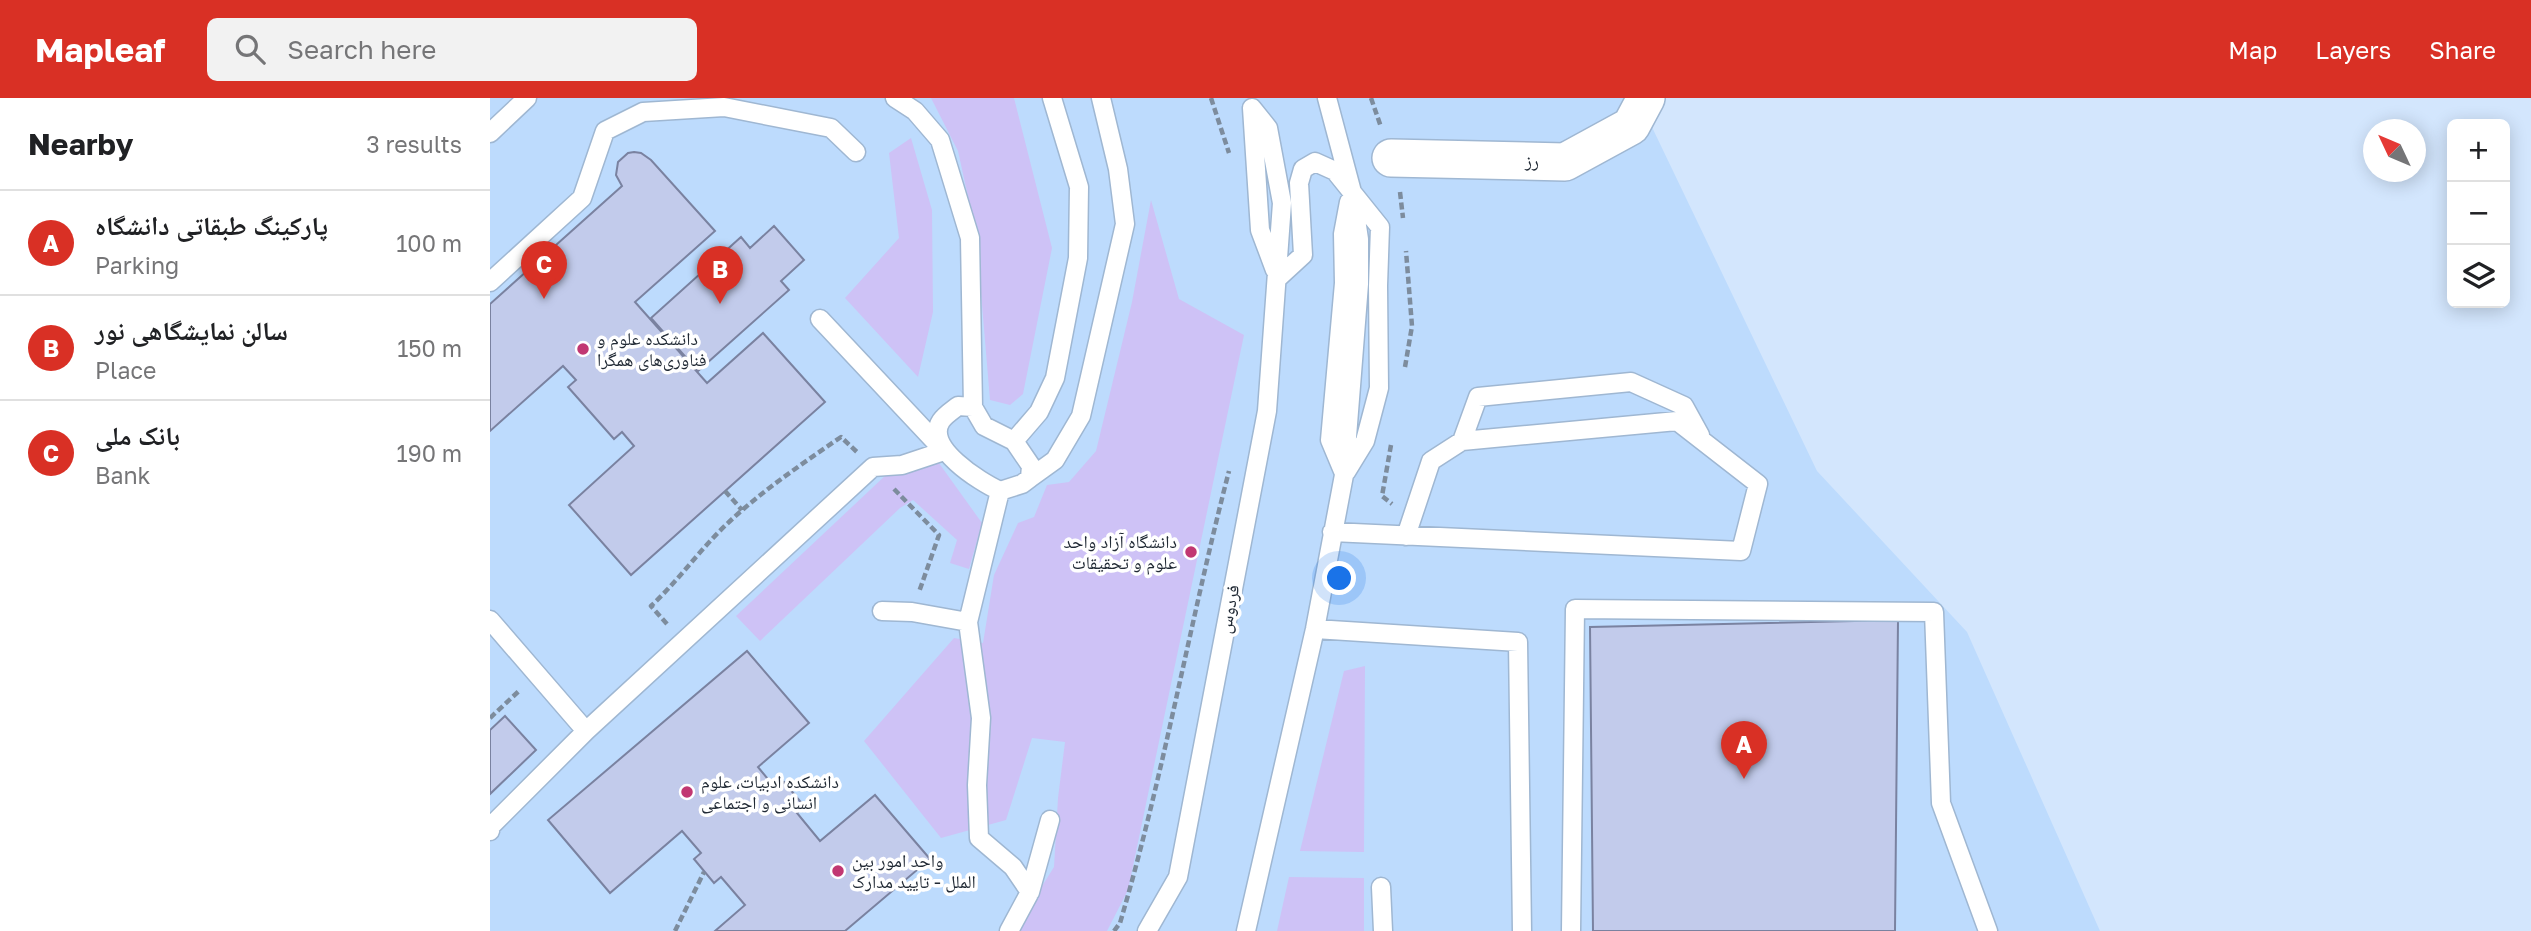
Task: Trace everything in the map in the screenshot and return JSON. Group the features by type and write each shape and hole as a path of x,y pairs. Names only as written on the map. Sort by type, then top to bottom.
{"street":[{"name":"رز","path":"1391,158 1565,162 1632,126 1646,98"}],"lane":[{"path":"490,134 527,98"},
{"path":"895,98 915,111 940,140 970,238 973,407 984,426 1014,441 1031,466 1030,478"},
{"path":"1014,441 1038,412 1055,378 1078,258 1079,187 1052,98"},
{"path":"820,319 944,451 984,484 1000,491 1022,484 1055,460 1081,416 1125,223 1118,169 1101,98"},
{"path":"1246,931 1315,629 1344,475 1359,284 1359,239 1352,192 1327,98"},
{"path":"1251,103 1260,230 1278,278 1303,255 1298,184 1303,169 1315,162 1335,171 1380,227 1379,388 1365,441 1344,475"},
{"path":"490,282 582,198 605,131 643,112 724,107 831,128 856,152"},
{"name":"فردوس","path":"1147,931 1178,877 1267,411 1278,278"},
{"path":"1462,441 1478,397 1631,382 1684,405 1705,444"},
{"path":"944,451 938,437 941,421 958,406 973,407"},
{"path":"1332,532 1406,536 1741,551 1758,484 1677,421 1462,441 1431,461 1406,536"},
{"path":"490,831 491,826 586,731 879,473 944,451"},
{"path":"1000,491 968,622 981,718 977,785 979,838 1013,867 1030,892"},
{"path":"1571,931 1575,609 1934,612 1941,803 1988,931"},
{"path":"883,611 912,612 968,622"},
{"path":"490,620 586,731"},
{"path":"1315,629 1518,642 1521,931"},
{"path":"1009,931 1030,892 1050,820"},
{"path":"1381,887 1382,931"}],"path":[{"path":"1212,98 1231,161"},
{"path":"683,643 651,606 762,492 841,437 939,535 912,612"},
{"path":"1114,931 1120,923 1140,855 1205,564 1231,462"},
{"path":"725,491 743,510"},
{"path":"490,718 537,674"},
{"path":"675,931 704,872"}],"shaded area":[{"name":"دانشگاه آزاد واحد علوم و تحقیقات","path":"490,98 1638,98 1817,471 1967,632 2100,931 490,931"},
{"path":"931,98 1014,98 1052,248 1023,394 1010,405 990,400 976,233 958,151"},
{"path":"911,138 932,210 933,312 918,377 845,298 899,238 889,153"},
{"path":"1151,200 1179,299 1244,335 1128,890 1107,931 1014,931 1054,867 1065,742 1032,738 1006,820 941,838 864,741 954,638 983,643 994,575 1018,523 1034,517 1047,485 1069,482 1096,451 1132,302"},
{"path":"936,459 982,523 969,569 950,563 957,540 913,500 900,508 760,641 736,616 887,474"},
{"path":"1365,666 1364,852 1300,851 1344,671"},
{"path":"1289,877 1364,878 1364,931 1277,931"}],"building":[{"name":"دانشکده علوم و فناوری‌های همگرا","path":"634,152 651,160 715,231 635,302 707,383 763,333 825,402 631,575 569,505 634,446 622,432 614,439 568,387 576,380 563,366 490,431 490,304 622,186 616,175 618,162 628,153"},
{"path":"774,226 804,260 781,281 789,290 698,371 651,318 741,237 750,248"},
{"path":"1898,620 1895,931 1593,931 1590,627"},
{"name":"دانشکده ادبیات، علوم انسانی و اجتماعی","path":"747,651 809,723 758,767 776,789 784,782 804,806 797,813 820,841 875,795 930,859 845,931 715,931 745,905 721,877 714,883 694,859 701,853 682,831 610,893 548,820"},
{"path":"505,716 536,750 490,794 490,730"}],"place":[{"name":"بانک ملی","path":"544,299"},
{"name":"سالن نمایشگاهی نور","path":"720,304"},
{"name":"دانشکده علوم و فناوری‌های همگرا","path":"583,349"},
{"name":"دانشگاه آزاد واحد علوم و تحقیقات","path":"1191,552"},
{"name":"پارکینگ طبقاتی دانشگاه","path":"1744,779"},
{"name":"دانشکده ادبیات، علوم انسانی و اجتماعی","path":"687,792"},
{"name":"واحد امور بین الملل - تایید مدارک","path":"838,871"}]}
